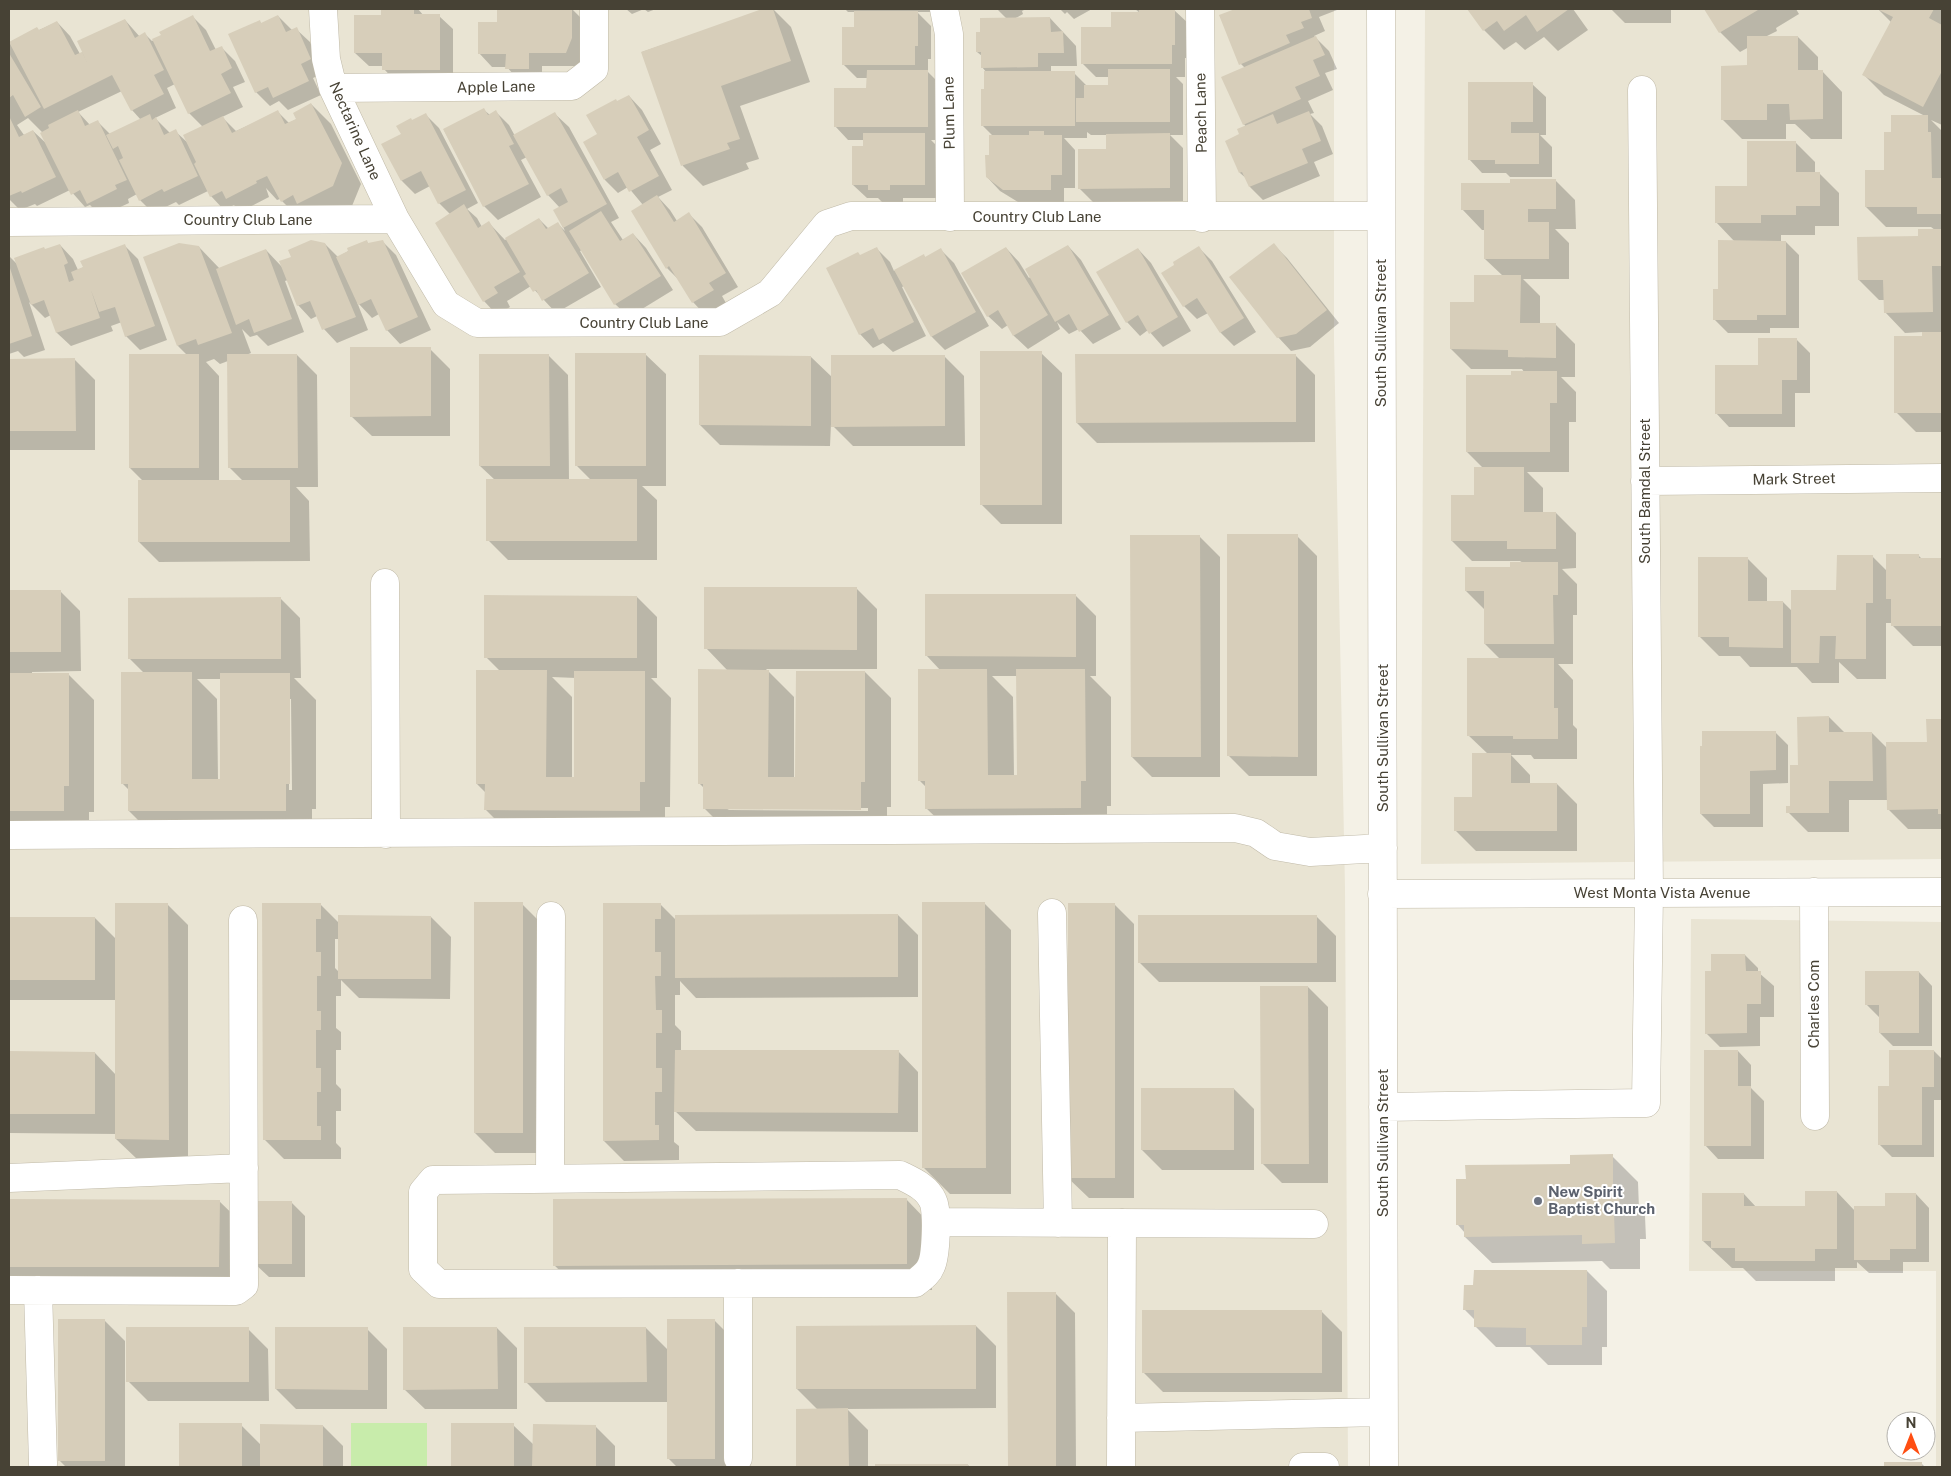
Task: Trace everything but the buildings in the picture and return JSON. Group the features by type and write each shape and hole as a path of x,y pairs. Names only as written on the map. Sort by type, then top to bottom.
{"street":[{"name":"Nectarine Lane","path":"323,9 326,58 333,88 395,219"},
{"name":"Apple Lane","path":"333,88 572,86 594,69 594,9"},
{"name":"Plum Lane","path":"944,9 948,34 950,217"},
{"name":"Peach Lane","path":"1200,9 1202,218"},
{"name":"South Sullivan Street","path":"1381,9 1384,1467"},
{"name":"South Bamdal Street","path":"1383,1107 1646,1103 1649,893 1642,90"},
{"name":"Country Club Lane","path":"9,222 395,219 446,304 477,324 486,324 720,322 770,293 827,224 851,216 1202,218 1381,216"},
{"name":"Mark Street","path":"1645,481 1942,478"},
{"path":"385,583 386,834"},
{"path":"9,836 1235,828 1256,833 1276,846 1310,852 1383,848"},
{"name":"Charles Com","path":"1814,892 1815,1116"},
{"name":"West Monta Vista Avenue","path":"1382,894 1942,892"},
{"path":"1052,913 1058,1222"},
{"path":"550,1179 551,916"},
{"path":"9,1290 236,1291 244,1285 243,920"},
{"path":"9,1178 244,1168"},
{"path":"900,1175 919,1184 934,1200 937,1222 932,1266 923,1277 915,1282 439,1284 423,1269 423,1192 433,1180 900,1175"},
{"path":"937,1222 1314,1224"},
{"path":"1121,1467 1122,1223"},
{"path":"738,1283 738,1458"},
{"path":"38,1290 43,1464"},
{"path":"1121,1418 1384,1412"},
{"path":"1303,1467 1325,1467"}],"shaded area":[{"path":"9,9 1334,9 1334,341 1345,888 1348,1467 9,1467"},
{"path":"1425,9 1942,9 1942,859 1421,864"},
{"path":"1691,919 1942,922 1942,1467 1936,1467 1936,1271 1689,1271"}],"green space":[{"path":"351,1423 427,1423 427,1467 351,1467"}],"place":[{"name":"New Spirit Baptist Church","path":"1538,1201"}]}
